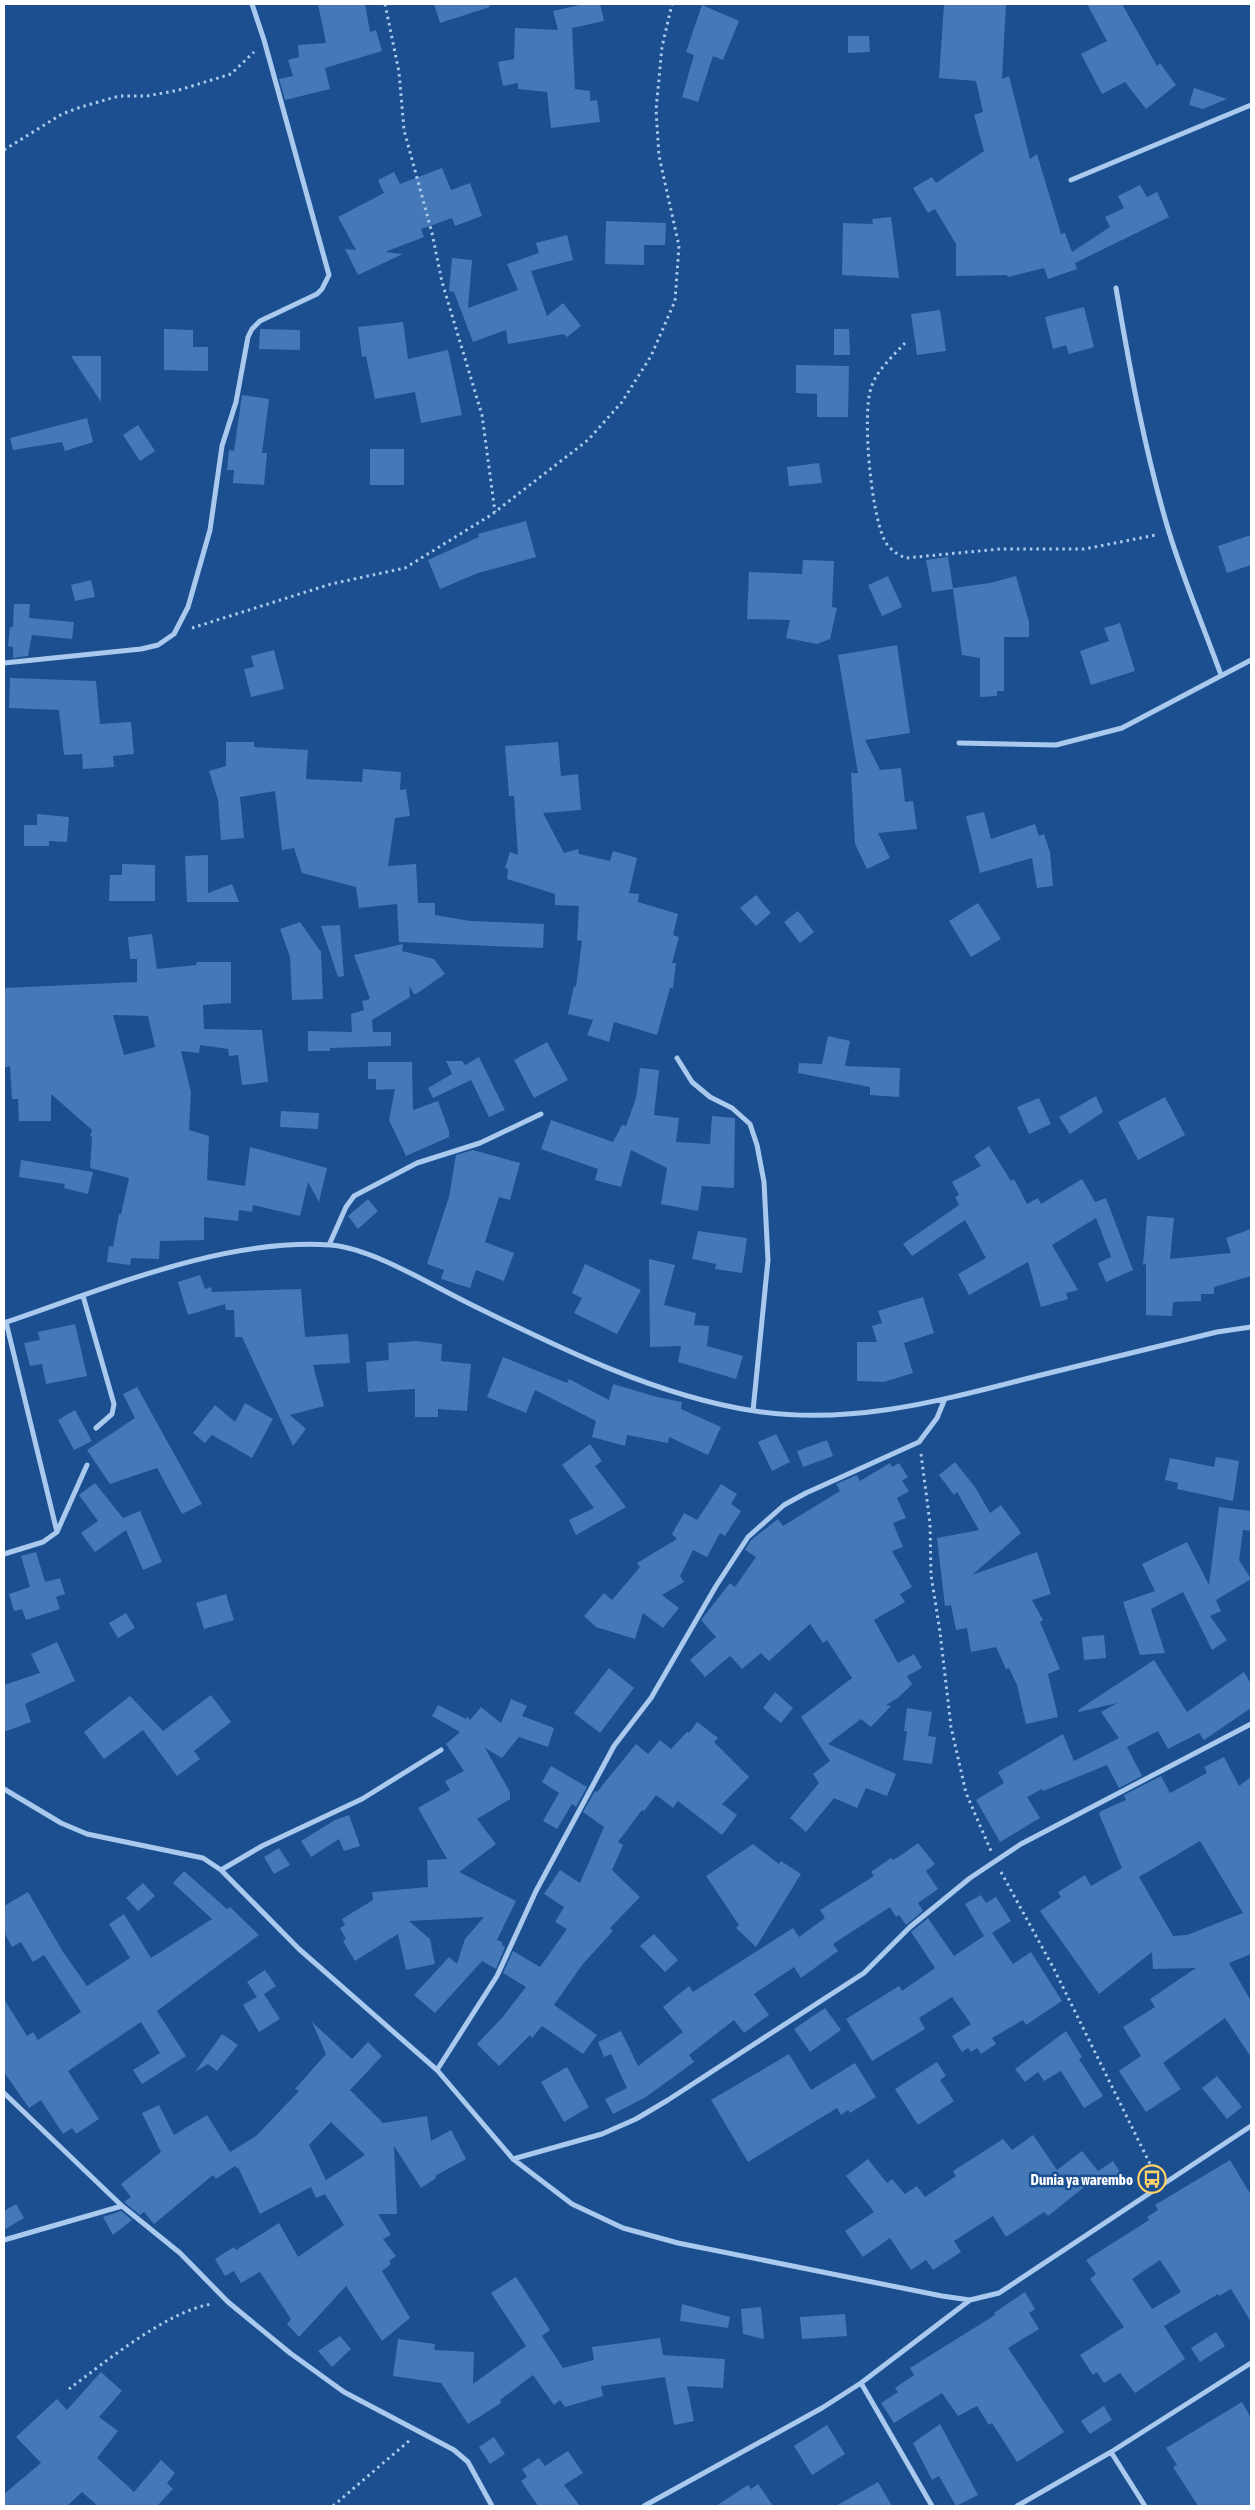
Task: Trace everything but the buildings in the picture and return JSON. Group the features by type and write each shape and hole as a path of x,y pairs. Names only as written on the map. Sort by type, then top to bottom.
{"street":[{"path":"4,663 158,645 174,634 188,607 210,530 222,446 236,402 248,337 260,321 316,294 322,288 329,274 264,40 252,4"},
{"path":"1071,180 1251,105"},
{"path":"1116,288 1150,462 1170,534 1222,675"},
{"path":"959,743 1056,745 1122,728 1251,660"},
{"path":"676,1058 692,1082 710,1097 732,1108 750,1124 757,1145 764,1182 768,1260 753,1411"},
{"path":"330,1245 346,1206 354,1196 417,1163 480,1143 541,1114"},
{"path":"57,1532 44,1489 5,1322 140,1277 258,1246 330,1245 364,1253 505,1322 625,1374 666,1390 753,1411 834,1417 944,1401 1198,1337 1251,1327"},
{"path":"83,1296 114,1404 112,1414 96,1428"},
{"path":"437,2070 497,1976 536,1891 614,1746 652,1698 716,1586 748,1537 784,1506 806,1492 919,1442 937,1418 944,1401"},
{"path":"4,1554 43,1542 57,1532 87,1465"},
{"path":"513,2159 602,2134 636,2119 864,1973 910,1927 970,1878 1021,1844 1251,1724"},
{"path":"221,1870 262,1846 362,1798 441,1750"},
{"path":"4,1789 62,1823 87,1834 203,1858 221,1870 299,1949 437,2070 513,2159 572,2204 623,2228 788,2266 970,2300 1000,2293 1251,2126"},
{"path":"4,2093 122,2206 180,2253 228,2302 290,2352 344,2392 454,2450 468,2462 492,2506"},
{"path":"4,2240 122,2206"},
{"path":"644,2506 822,2408 861,2383 970,2300"},
{"path":"1017,2506 1110,2452 1251,2363"},
{"path":"861,2383 932,2506"},
{"path":"1110,2452 1145,2506"}],"path":[{"path":"385,4 399,72 404,130 432,233 442,282 482,415 495,512"},
{"path":"174,634 331,584 405,568 455,539 495,512 588,440 622,402 651,356 675,301 680,246 659,156 656,110 662,48 672,4"},
{"path":"4,150 62,114 81,107 119,96 147,96 179,90 231,74 247,60 264,40"},
{"path":"905,342 886,363 872,386 867,404 872,493 884,539 896,554 906,558 1000,549 1084,549 1170,534"},
{"path":"919,1442 930,1523 930,1575 940,1632 952,1727 966,1793 995,1861 1054,1969 1161,2186"},
{"path":"69,2389 119,2352 172,2319 202,2306 228,2302"},
{"path":"333,2506 419,2432"}],"place":[{"name":"Dunia ya warembo","path":"1152,2179"}]}
